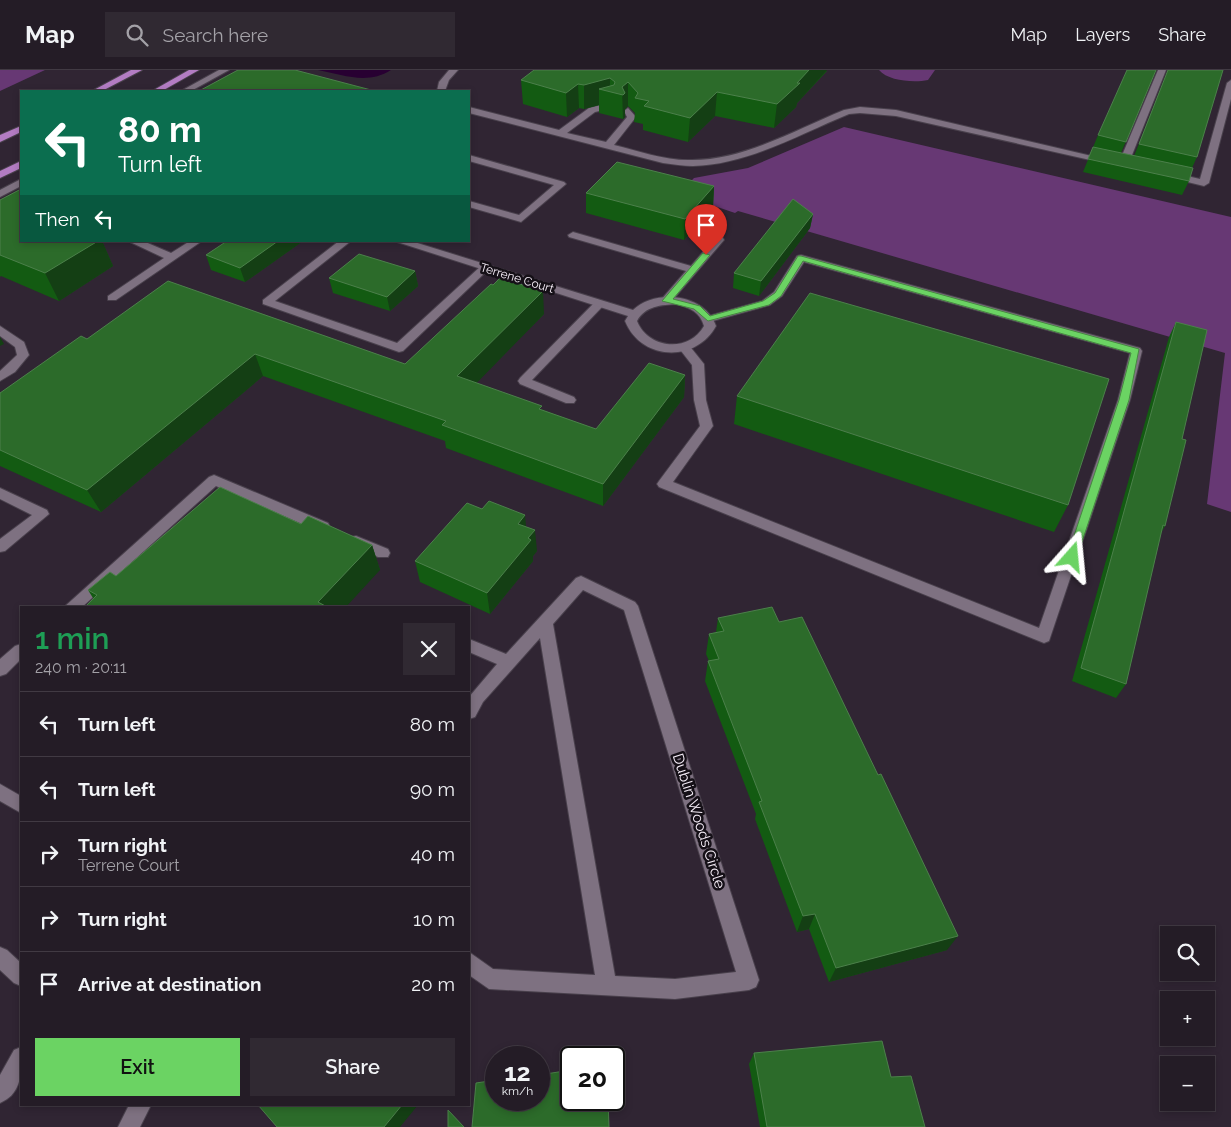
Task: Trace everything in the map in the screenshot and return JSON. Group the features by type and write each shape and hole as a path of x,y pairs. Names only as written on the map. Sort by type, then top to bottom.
{"main road":[{"path":"98,90 138,70"},
{"path":"158,90 195,70"},
{"path":"0,139 20,129"},
{"path":"0,175 20,165"}],"street":[{"path":"187,90 225,70"},
{"path":"441,90 446,77 454,70"},
{"path":"470,110 663,160 696,163 717,160 748,151 847,112 860,110 896,113 1128,166 1162,70"},
{"path":"1160,173 1204,183 1231,83"},
{"path":"561,133 592,110 609,106"},
{"path":"608,146 632,118 628,111"},
{"path":"470,158 561,184 521,219 470,204"},
{"path":"0,194 20,183"},
{"path":"573,235 693,270"},
{"path":"666,301 719,240"},
{"path":"135,242 173,258"},
{"path":"112,298 197,242"},
{"path":"345,242 267,302 399,348 485,268"},
{"name":"Terrene Court","path":"402,242 634,314"},
{"path":"684,347 698,364 700,400 707,426 664,484 1044,637 1124,400 1136,351 801,258 778,294 766,303 708,319"},
{"path":"666,301 677,301 697,308 708,319 710,326 708,333 694,344 684,347 664,347 646,342 637,336 632,329 631,321 634,314 647,305 666,301"},
{"path":"570,400 524,381 599,304"},
{"path":"0,330 20,345 23,355 11,369 0,377"},
{"path":"72,606 214,480 383,553"},
{"path":"0,493 42,514 0,547"},
{"name":"Dublin Woods Circle","path":"470,710 477,697 546,624 581,582 630,606 749,980 675,989 489,979 470,963"},
{"path":"546,624 607,986"},
{"path":"470,645 509,663"},
{"path":"0,792 20,804"},
{"path":"0,957 20,975"},
{"path":"0,1092 11,1078 20,1058"},
{"path":"129,1127 140,1106"}],"shaded area":[{"path":"0,70 45,70 0,91"},
{"path":"318,70 391,70 373,77 355,78"},
{"path":"879,70 935,70 928,80 916,81 888,77"},
{"path":"844,127 1231,217 1231,512 1207,504 1225,353 738,211 735,213 679,194 694,178 748,168"}],"building":[{"path":"238,70 295,70 371,90 201,90"},
{"path":"534,70 809,70 797,83 800,83 777,104 717,92 690,118 644,106 649,101 635,98 638,93 628,82 622,87 625,93 623,95 599,89 614,85 615,82 610,78 584,85 578,84 566,93 521,80"},
{"path":"1127,70 1156,70 1126,142 1098,135"},
{"path":"1168,70 1223,70 1197,157 1139,144"},
{"path":"1093,147 1193,168 1189,181 1088,159"},
{"path":"617,162 714,186 685,219 586,193"},
{"path":"20,190 20,242 96,242 45,273 0,255 0,200"},
{"path":"793,199 813,214 761,281 734,273"},
{"path":"226,242 277,242 240,268 206,255"},
{"path":"359,254 415,271 387,297 329,278"},
{"path":"500,278 543,291 457,376 542,406 539,409 596,429 649,363 685,375 603,484 442,425 446,421 255,354 87,490 0,450 0,393 81,336 87,339 168,281 405,364 491,284 493,285"},
{"path":"810,293 1109,379 1068,505 737,396"},
{"path":"1176,322 1207,330 1182,439 1186,440 1165,526 1163,525 1126,684 1081,668"},
{"path":"220,487 301,524 308,516 372,545 318,602 325,606 86,606 97,595 88,590 110,572 116,576"},
{"path":"489,501 525,515 518,524 535,530 528,538 531,540 487,593 415,561 467,503 482,509"},
{"path":"772,607 779,622 802,617 878,775 881,774 958,936 836,968 815,914 803,916 759,802 762,801 708,661 719,659 709,634 724,631 718,618"},
{"path":"882,1041 891,1077 911,1076 925,1127 767,1127 754,1053"},
{"path":"560,1072 560,1111 608,1111 609,1127 472,1127 476,1083 485,1082 485,1111 550,1111 550,1073"},
{"path":"259,1106 401,1106 384,1127 277,1127"},
{"path":"448,1110 464,1127 448,1127"}],"route":[{"path":"706,255 666,301 688,304 704,313 708,319 766,303 778,294 801,258 1136,351 1124,400 1072,557"}]}
